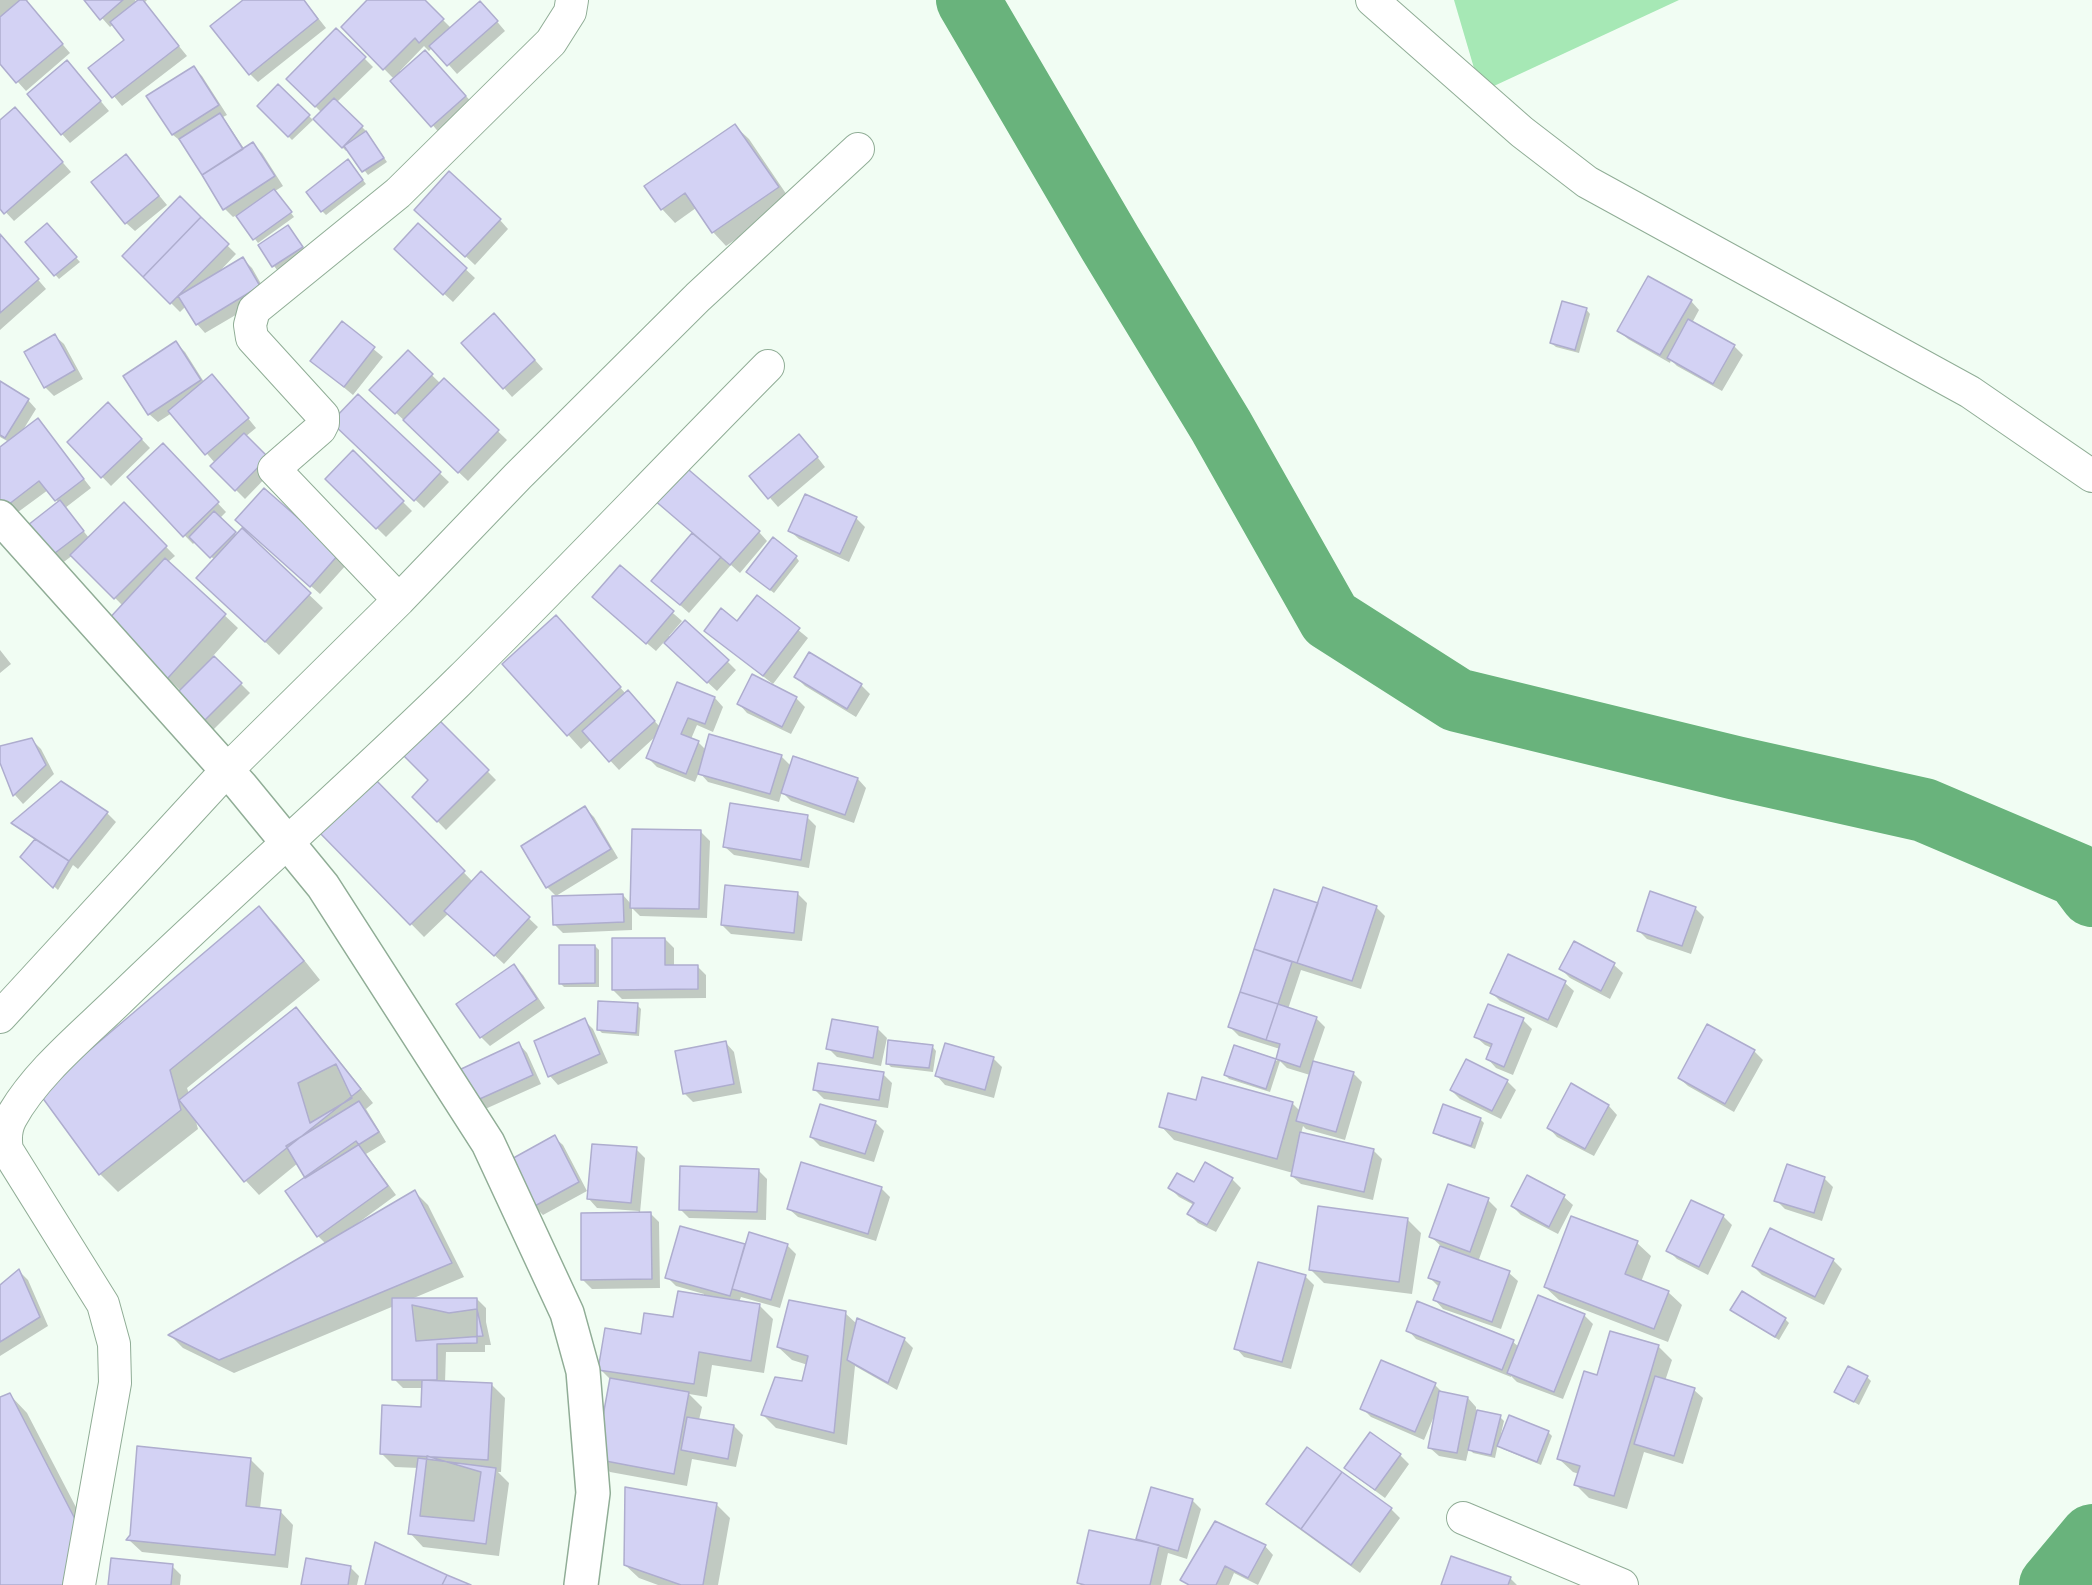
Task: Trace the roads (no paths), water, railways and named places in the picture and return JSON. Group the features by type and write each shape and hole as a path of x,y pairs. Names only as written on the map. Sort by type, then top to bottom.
{"street":[{"path":"399,600 274,470 320,429 323,416 252,338 250,325 254,310 398,194 551,42 570,12 572,0"},
{"path":"1372,0 1522,132 1587,182 1970,392 2092,476"},
{"path":"0,1017 234,778 518,476 682,314 858,149"},
{"path":"79,1585 115,1383 114,1344 103,1304 7,1150 5,1135 10,1119 33,1087 58,1060 163,957 288,843 457,682 768,366"},
{"path":"0,517 234,778 323,886 488,1143 567,1313 583,1371 593,1493 581,1585"},
{"path":"1464,1518 1622,1585"}],"waterway":[{"path":"968,0 1110,243 1221,426 1330,619 1457,700 1736,768 1924,810 2077,875 2092,895"},
{"path":"2051,1585 2092,1536"}]}
